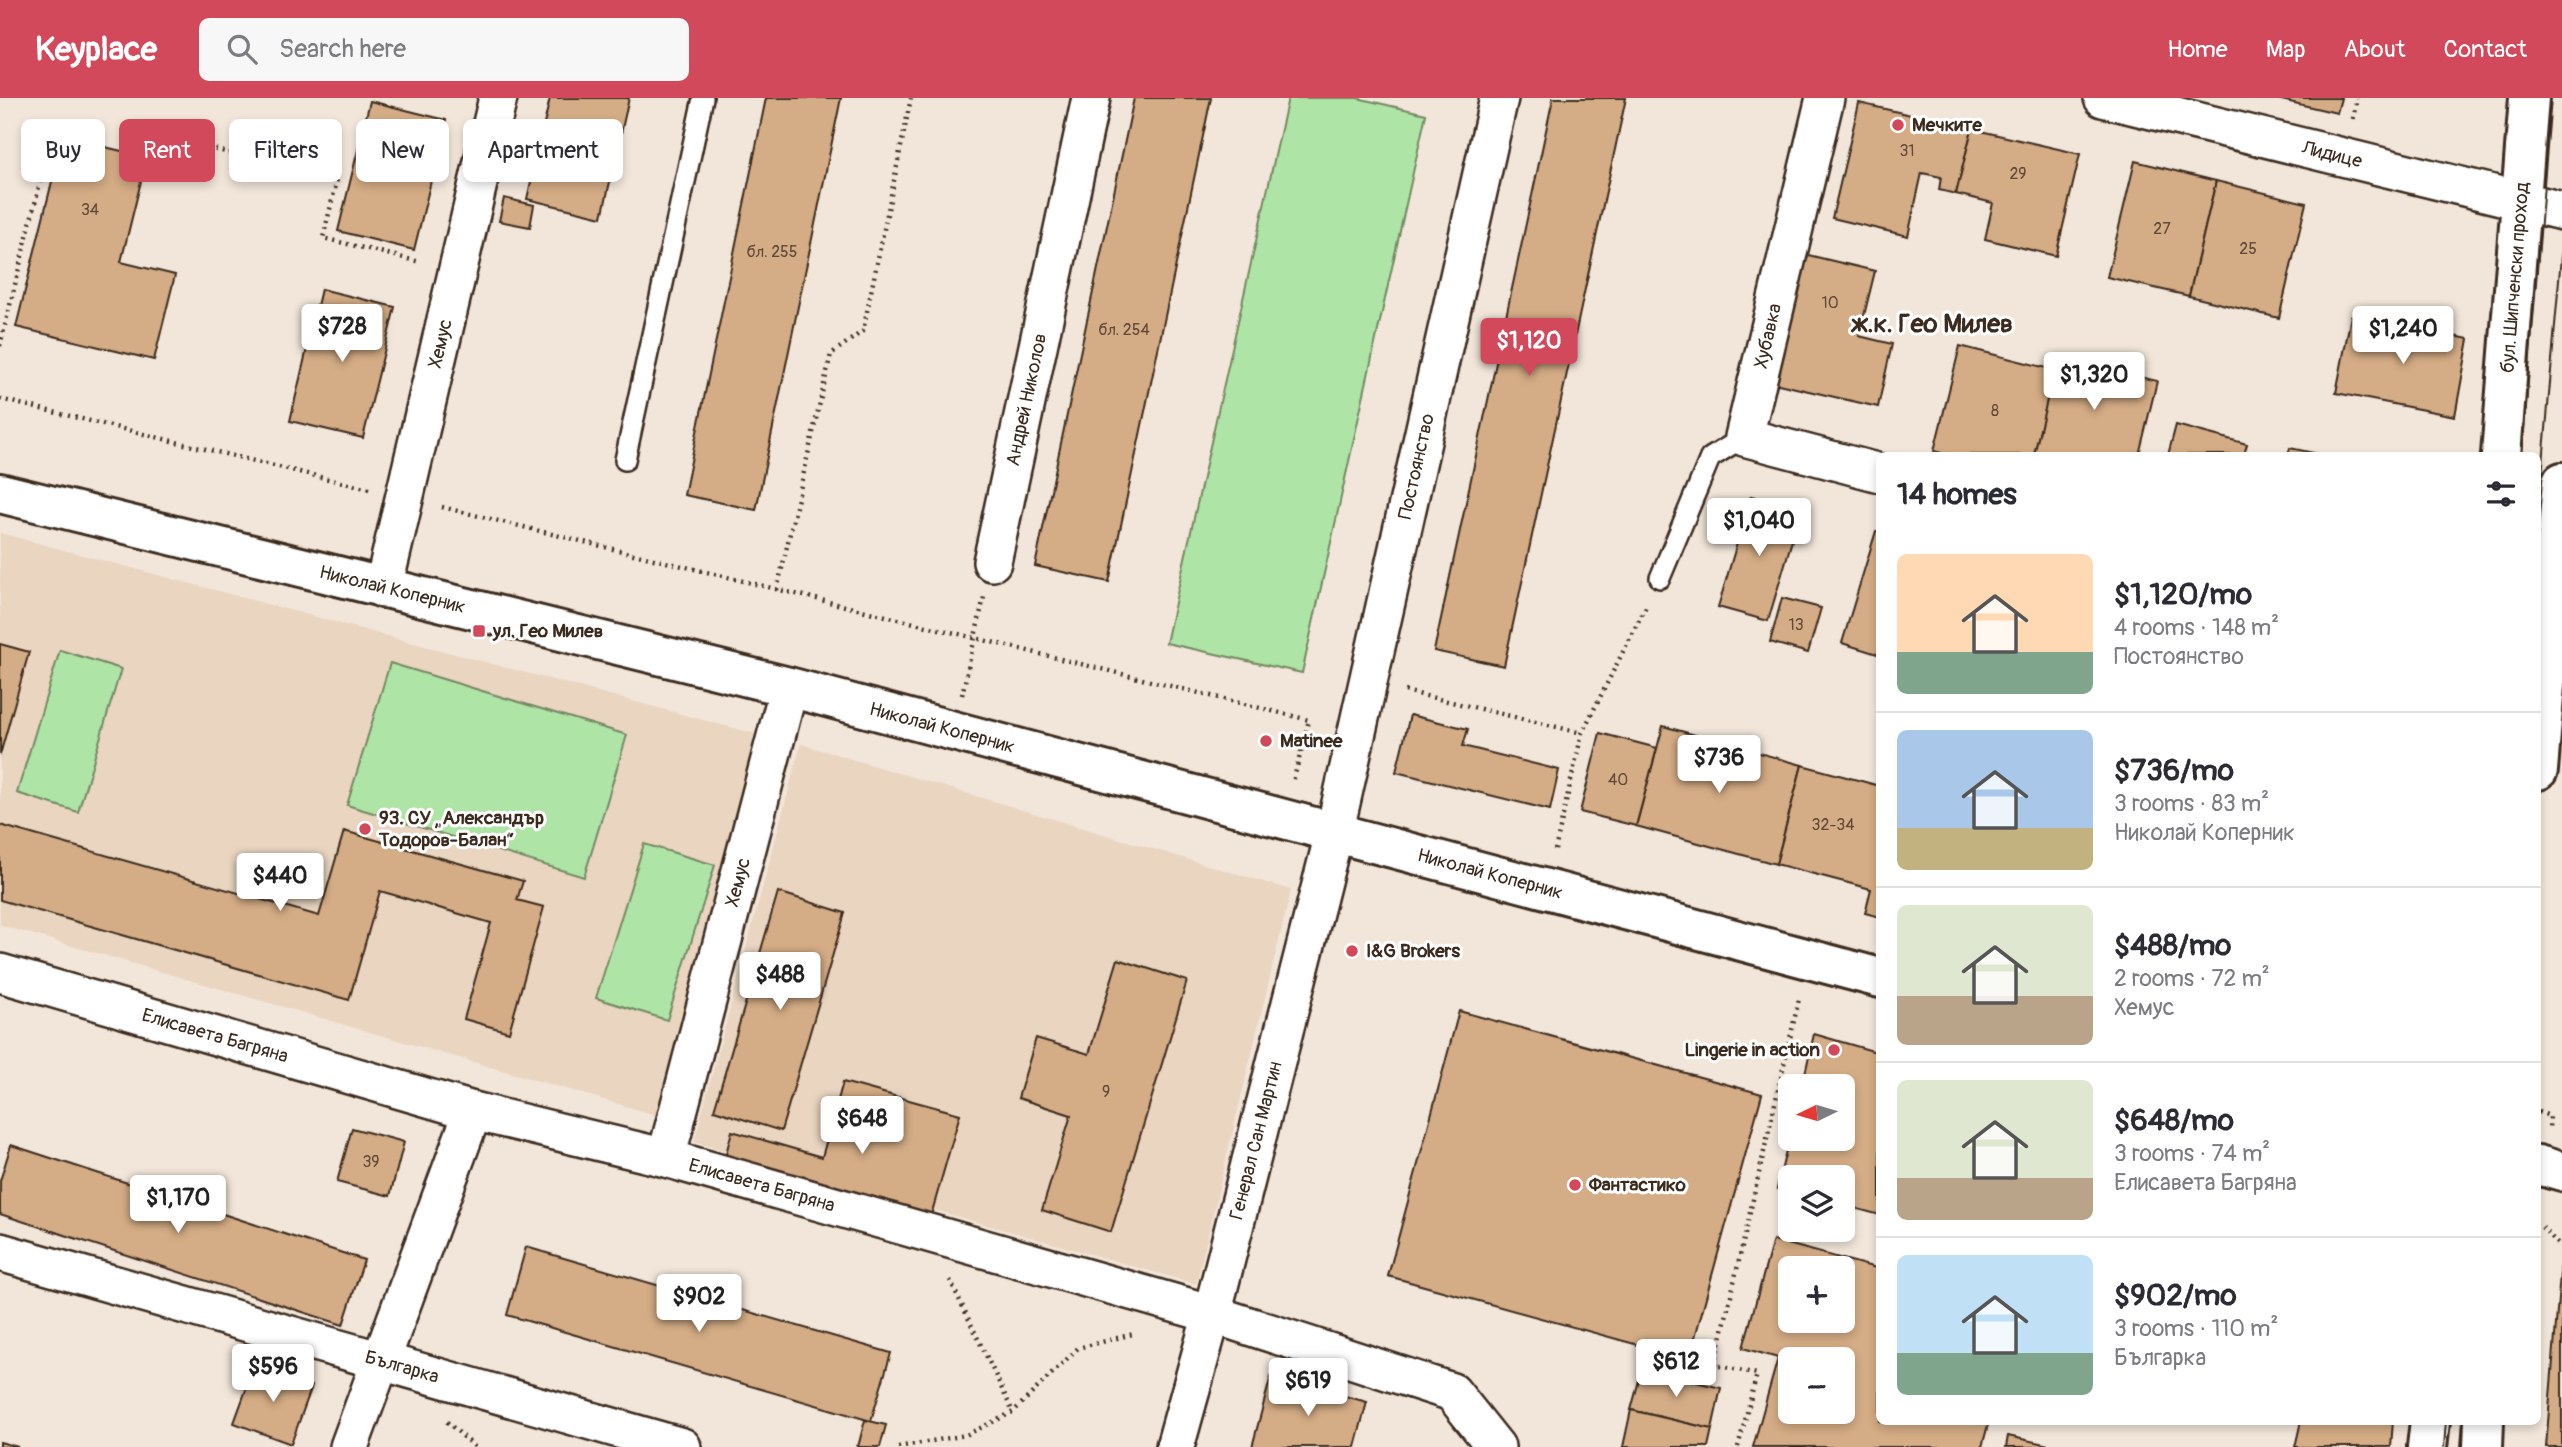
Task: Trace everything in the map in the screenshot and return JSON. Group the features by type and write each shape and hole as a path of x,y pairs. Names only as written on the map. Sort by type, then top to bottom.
{"street":[{"name":"Хемус","path":"383,589 498,98"},
{"name":"Андрей Николов","path":"992,562 1091,98"},
{"name":"Постоянство","path":"1334,834 1499,98"},
{"name":"Хубавка","path":"1744,437 1825,98"},
{"name":"Лидице","path":"2103,98 2562,211"},
{"name":"бул. Шипченски проход","path":"2501,452 2529,98"},
{"path":"1744,437 1876,472"},
{"path":"2541,681 2542,651 2562,482"},
{"name":"Николай Коперник","path":"0,493 789,687 1876,977"},
{"name":"Хемус","path":"666,1158 789,687"},
{"name":"Генерал Сан Мартин","path":"1175,1447 1212,1314 1334,834"},
{"name":"Елисавета Багряна","path":"0,973 473,1111 666,1158 1212,1314 1452,1392 1496,1447"},
{"path":"349,1447 473,1111"},
{"path":"2541,1166 2562,1172"},
{"name":"Българка","path":"0,1252 682,1447"},
{"path":"2427,1447 2430,1425"},
{"path":"2483,1447 2484,1425"}],"lane":[{"path":"625,460 703,98"},
{"path":"1660,578 1710,458 1744,437"}],"path":[{"path":"777,590 831,354 863,331 911,98"},
{"path":"215,150 337,180 323,238 459,271"},
{"path":"0,346 40,182"},
{"path":"0,398 1309,720 1292,786"},
{"path":"960,700 992,562"},
{"path":"1554,856 1581,733 1660,578"},
{"path":"1368,682 1581,733"},
{"path":"1738,1447 1757,1374 1715,1365 1799,999"},
{"path":"2541,1113 2550,1116 2549,1128"},
{"path":"2542,1227 2562,1249"},
{"path":"927,1232 1013,1412"},
{"path":"898,1447 967,1434 1013,1412 1077,1348 1145,1331"}],"shaded area":[{"name":"93. СУ „Александър Тодоров-Балан“","path":"0,533 756,734 656,1115 0,925"},
{"path":"801,744 1291,890 1196,1284 694,1142"}],"green space":[{"path":"1288,98 1357,98 1426,114 1302,673 1166,643"},
{"path":"60,650 121,669 78,812 17,793"},
{"path":"390,663 627,735 584,877 347,805"},
{"path":"644,844 715,865 667,1020 596,998"}],"building":[{"path":"550,98 629,98 623,124 623,119 545,119"},
{"path":"766,98 841,98 756,510 684,495"},
{"path":"1134,98 1211,98 1109,582 1035,566"},
{"path":"1553,98 1626,98 1504,666 1434,651"},
{"path":"2273,98 2341,98 2337,113"},
{"path":"370,101 442,119 366,119"},
{"path":"1859,103 1972,129 1956,194 1939,190 1941,177 1922,173 1908,236 1832,218"},
{"path":"1972,129 2080,154 2056,256 1985,239 1993,203 1956,194"},
{"path":"105,147 119,150 119,182 141,182 121,262 175,275 154,360 16,327 52,182 105,182"},
{"path":"356,158 356,182 431,182 414,250 338,231"},
{"path":"2135,161 2216,181 2189,296 2107,277"},
{"path":"2216,181 2306,203 2279,318 2189,296"},
{"path":"531,182 610,182 602,217 527,199"},
{"path":"504,198 534,205 530,227 499,221"},
{"path":"1804,254 1875,271 1859,336 1892,344 1878,407 1774,383"},
{"path":"321,289 395,307 363,438 290,421"},
{"path":"2351,316 2469,339 2455,416 2336,393"},
{"path":"1960,346 2055,370 2035,452 1934,451"},
{"path":"2057,358 2157,381 2140,452 2035,452"},
{"path":"2176,425 2247,444 2245,452 2169,452"},
{"path":"2290,448 2309,452 2289,452"},
{"path":"1751,496 1801,510 1768,621 1718,607"},
{"path":"1876,531 1876,654 1842,643"},
{"path":"1782,598 1821,608 1808,653 1770,642"},
{"path":"0,644 29,652 0,755"},
{"path":"1410,715 1468,729 1463,746 1559,770 1550,810 1396,772"},
{"path":"1663,726 1802,765 1776,864 1636,826"},
{"path":"1600,733 1657,748 1636,826 1580,812"},
{"path":"1802,765 1876,785 1876,916 1865,913 1871,889 1776,864"},
{"path":"0,825 319,916 344,831 523,881 517,900 544,907 509,1032 464,1019 491,923 380,891 349,1000 0,900"},
{"path":"778,892 845,913 781,1131 714,1110"},
{"path":"1118,959 1187,981 1111,1232 1042,1210 1071,1115 1018,1098 1036,1038 1089,1054"},
{"name":"Фантастико","path":"1459,1011 1762,1094 1689,1359 1388,1276"},
{"path":"1814,1034 1876,1052 1876,1214 1855,1208 1855,1165 1783,1165 1786,1152 1855,1152 1855,1074 1805,1074"},
{"path":"843,1082 960,1114 928,1226 722,1169 732,1131 822,1157"},
{"path":"352,1128 404,1142 390,1196 337,1182"},
{"path":"11,1145 364,1260 343,1325 0,1214 0,1181"},
{"path":"1773,1240 1832,1256 1778,1256 1778,1333 1855,1333 1855,1262 1876,1268 1876,1425 1988,1425 1982,1447 1753,1447 1778,1358 1743,1348"},
{"path":"526,1247 891,1353 871,1421 507,1315"},
{"path":"2562,1249 2562,1447 2546,1447"},
{"path":"255,1365 312,1386 291,1444 234,1423"},
{"path":"1642,1369 1721,1388 1712,1429 1631,1410"},
{"path":"1271,1376 1367,1402 1355,1447 1252,1447"},
{"path":"1631,1410 1712,1429 1708,1447 1623,1447"},
{"path":"865,1420 886,1425 880,1447 858,1447"},
{"path":"2300,1425 2393,1425 2391,1447 2295,1447"},
{"path":"2008,1436 2058,1447 2006,1447"},
{"path":"0,1442 18,1447 0,1447"}],"tram line":[{"path":"2522,452 2551,98"},
{"path":"2541,486 2562,245"},
{"path":"2444,1447 2446,1425"},
{"path":"2461,1447 2463,1425"}],"place":[{"name":"Мечките","path":"1898,125"},
{"name":"ул. Гео Милев","path":"479,631"},
{"name":"Matinee","path":"1266,741"},
{"name":"93. СУ „Александър Тодоров-Балан“","path":"365,829"},
{"name":"I&G Brokers","path":"1352,951"},
{"name":"Lingerie in action","path":"1834,1050"},
{"name":"Фантастико","path":"1575,1185"}],"district":[{"name":"ж.к. Гео Милев","path":"1932,324"}]}
